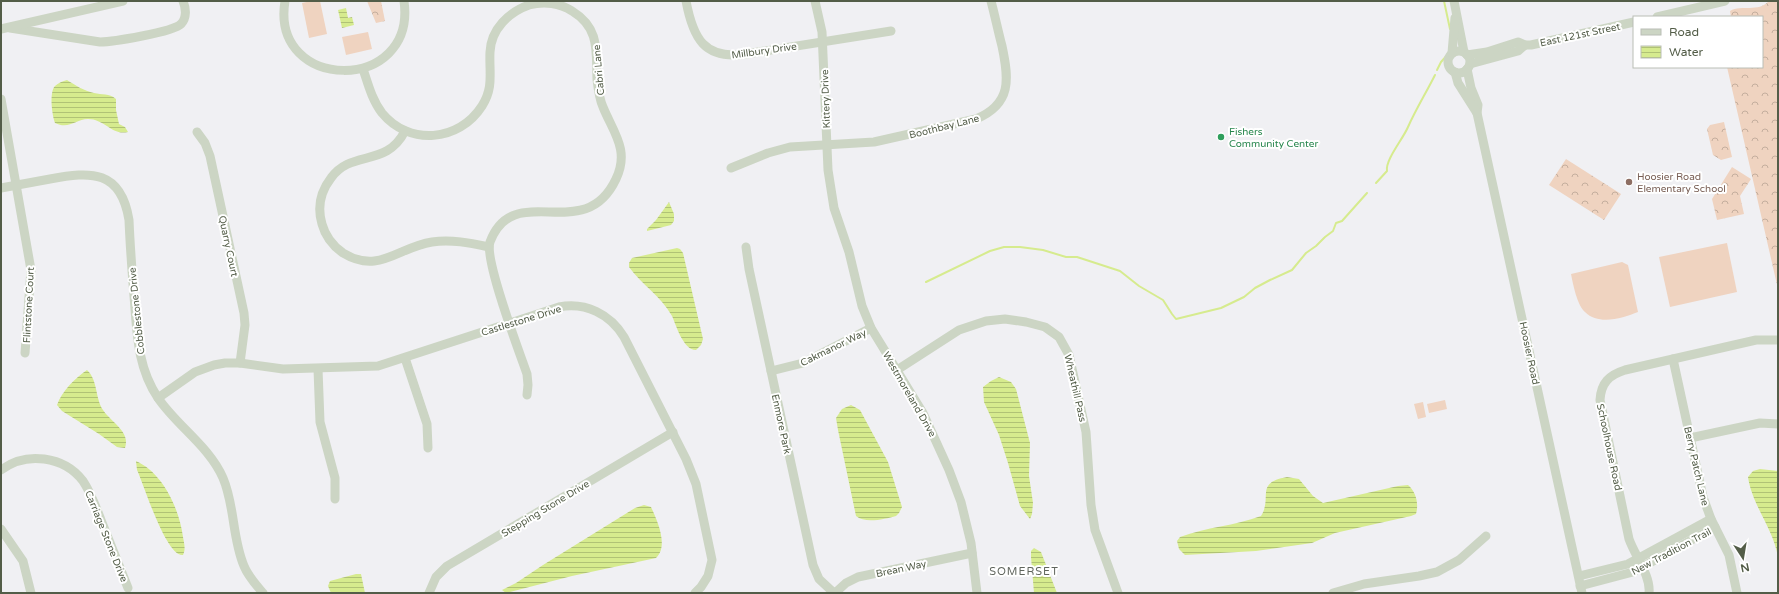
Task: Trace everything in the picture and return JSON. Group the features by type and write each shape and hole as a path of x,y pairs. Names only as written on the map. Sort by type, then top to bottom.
{"street":[{"path":"6,28 123,1"},
{"path":"6,28 100,42 114,41 177,27 185,18 183,1"},
{"path":"285,1 284,15 287,30 294,44 304,56 316,65 331,70 347,72 363,68 379,61 396,43 404,20 404,1"},
{"name":"Millbury Drive","path":"686,1 692,28 698,38 707,47 716,52 730,56 891,31"},
{"name":"Kittery Drive","path":"815,1 820,20 823,42 828,180 832,198"},
{"name":"Boothbay Lane","path":"731,168 779,150 799,146 867,143 890,139 976,119 995,108 1005,91 1007,73 991,1"},
{"path":"1454,1 1469,67 1460,73 1450,69 1448,63 1452,53 1456,15"},
{"path":"1661,16 1725,1"},
{"name":"Cabri Lane","path":"363,68 370,91 380,111 391,122 405,132 425,136 441,135 459,129 472,119 482,106 489,90 491,74 490,53 493,38 502,23 516,11 537,4 552,4 573,12 589,28 596,41 598,52 597,78 600,99 617,136 620,148 621,163 616,179 605,196 585,209 565,213 528,211 511,217 499,226 489,247"},
{"name":"East 121st Street","path":"1469,67 1518,51 1525,45 1633,22"},
{"name":"East 121st Street","path":"1466,54 1487,52 1518,42 1525,45"},
{"path":"1452,53 1459,51 1466,54"},
{"name":"Hoosier Road","path":"1469,67 1470,88 1478,105 1477,113 1581,589"},
{"name":"Hoosier Road","path":"1455,72 1458,84 1477,113"},
{"name":"Flintstone Court","path":"1,99 31,270 25,353"},
{"name":"Quarry Court","path":"198,132 206,143 210,156 244,313 245,325 240,363"},
{"path":"405,132 399,141 388,151 376,156 350,162 331,177 324,189 319,207 323,226 330,240 341,251 352,258 371,262 390,258 415,246 432,242 454,241 489,247 492,268 527,374 527,395"},
{"name":"Cobblestone Drive","path":"1,188 85,174 102,178 112,184 118,191 125,203 128,220 139,351 148,380 158,398 211,458 222,476 232,505 240,556 247,573 263,593"},
{"name":"Westmoreland Drive","path":"832,198 849,252 862,306 871,328 929,424 944,457 961,502 972,553 977,593"},
{"name":"Enmore Park","path":"746,247 749,269 813,565 820,579 835,593"},
{"name":"Castlestone Drive","path":"158,398 203,369 225,363 240,363 283,369 372,367 405,358 566,306 586,308 602,314 613,323 624,337 673,432 693,476 709,543 711,563 705,581 695,593"},
{"name":"Wheathill Pass","path":"897,370 959,330 986,320 1005,319 1026,322 1045,327 1059,337 1069,355 1086,432 1091,504 1095,530 1118,593"},
{"name":"Cakmanor Way","path":"771,371 803,363 871,328"},
{"name":"Schoolhouse Road","path":"1649,593 1649,583 1629,539 1601,406 1600,394 1606,381 1616,373 1673,359 1756,340 1778,340"},
{"path":"405,358 427,424 428,448"},
{"name":"Berry Patch Lane","path":"1673,359 1703,497 1713,523 1729,555 1737,593"},
{"path":"318,369 320,422 335,478 335,499"},
{"path":"1690,438 1760,423 1778,424"},
{"name":"Stepping Stone Drive","path":"428,593 436,577 447,566 673,432"},
{"name":"Carriage Stone Drive","path":"1,470 16,461 36,458 55,462 75,473 90,493 128,588"},
{"name":"New Tradition Trail","path":"1581,589 1621,576 1640,563 1713,523"},
{"path":"1,529 23,561 31,593"},
{"path":"1333,593 1364,584 1438,572 1459,560 1486,536"},
{"name":"Brean Way","path":"835,593 846,583 858,577 972,553"},
{"name":"New Tradition Trail","path":"1578,576 1640,563"}],"green space":[{"path":"320,1 327,34 309,38 302,3"},
{"path":"367,1 381,1 385,21 376,23"},
{"path":"1769,1 1778,1 1778,289 1727,68 1763,68 1763,16 1731,16 1730,11 1740,8 1755,8 1765,5"},
{"path":"368,32 372,49 346,55 342,37"},
{"path":"1724,122 1732,157 1721,160 1713,155 1707,129 1710,125"},
{"path":"1566,159 1621,194 1604,220 1549,185"},
{"path":"1732,167 1751,179 1740,196 1744,214 1717,220 1712,199"},
{"path":"1727,243 1737,292 1670,307 1659,257"},
{"path":"1622,262 1628,265 1638,312 1611,320 1597,319 1591,316 1582,309 1580,305 1571,274"},
{"path":"1445,400 1447,409 1429,413 1427,404"},
{"path":"1423,402 1426,417 1418,419 1414,404"}],"water":[{"path":"346,8 348,18 352,17 354,25 342,28 338,10"},
{"path":"67,80 87,91 108,95 116,99 116,110 119,124 125,127 128,132 117,132 99,122 88,119 68,125 60,125 55,123 52,104 53,89 58,84"},
{"path":"669,202 674,214 674,221 671,225 647,231 647,229 656,220"},
{"path":"677,248 683,253 703,339 701,345 696,350 687,346 668,309 629,267 629,263 632,258"},
{"path":"87,370 91,374 95,384 100,405 106,414 123,432 126,442 125,448 117,447 62,411 57,405 69,385"},
{"path":"999,377 1011,382 1016,389 1030,443 1029,476 1033,503 1030,519 1020,506 999,435 984,402 983,387"},
{"path":"851,405 860,410 888,462 902,507 896,516 864,520 856,516 836,418 842,409"},
{"path":"136,461 146,467 162,483 173,503 181,526 184,546 183,555 176,553 170,545 156,519 137,470"},
{"path":"1760,469 1778,471 1778,557 1772,536 1750,487 1748,477 1753,471"},
{"path":"1287,477 1299,479 1313,496 1323,503 1408,485 1416,498 1416,514 1335,533 1312,543 1256,551 1185,555 1179,549 1177,541 1180,537 1261,516 1264,509 1267,487 1277,480"},
{"path":"644,505 651,507 661,533 662,547 656,558 572,576 506,593 502,590 516,583 635,508"},
{"path":"1034,548 1041,552 1057,593 1034,593 1031,551"},
{"path":"361,574 365,593 331,593 328,586 330,581"}],"waterway":[{"path":"1444,1 1450,29"},
{"path":"1437,70 1441,62 1449,53"},
{"path":"1376,183 1387,171 1387,166 1391,155 1406,132 1435,75"},
{"path":"926,282 990,251 1004,247 1020,247 1043,250 1066,257 1077,257 1120,271 1139,286 1163,300 1176,319 1221,308 1244,297 1255,288 1292,270 1306,253 1333,231 1336,223 1342,221 1367,193"}],"place":[{"name":"Fishers Community Center","path":"1221,137"},
{"name":"Hoosier Road Elementary School","path":"1629,182"}],"district":[{"name":"SOMERSET","path":"1024,571"}]}
